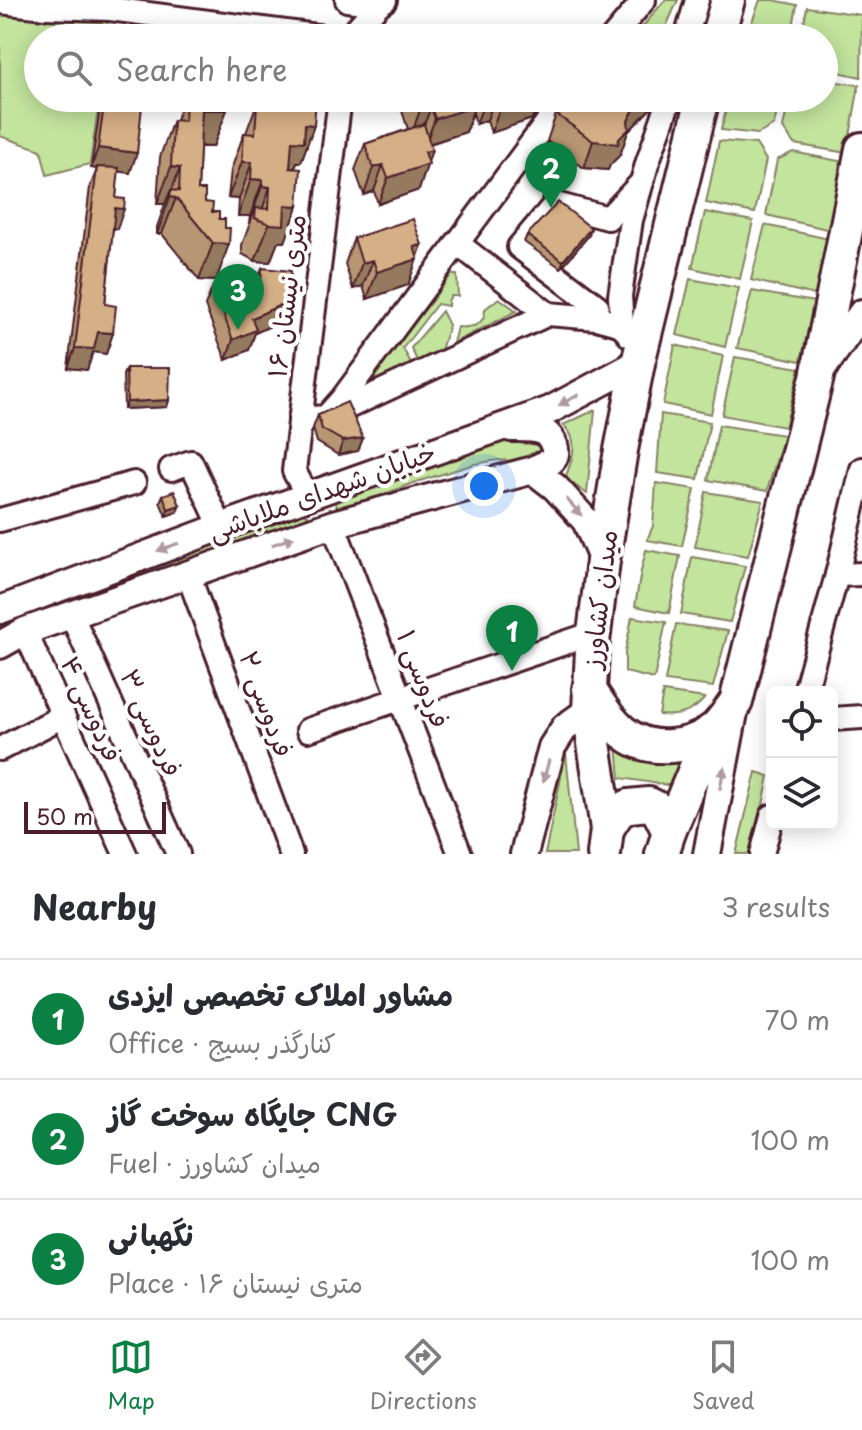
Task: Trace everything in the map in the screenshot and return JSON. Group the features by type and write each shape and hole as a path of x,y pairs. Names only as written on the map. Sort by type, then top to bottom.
{"highway":[{"path":"721,24 728,0"},
{"name":"میدان کشاورز","path":"700,112 621,450 603,561 589,700 611,723 635,741 655,748 685,745 711,731 736,702 817,377 862,149"},
{"path":"589,700 606,842"},
{"path":"665,843 711,731"},
{"path":"606,842 618,812 629,806 649,804 657,808 665,843"}],"main road":[{"path":"817,377 862,313"},
{"name":"خیابان شهدای ملاباشی","path":"0,610 221,527 550,410 640,358"},
{"path":"502,428 543,431 550,438 556,453 553,460 533,470 555,487 586,521 603,561"},
{"name":"خیابان شهدای ملاباشی","path":"0,645 25,631 333,524 533,470"},
{"path":"308,497 316,514 333,524"},
{"path":"524,854 552,747 589,700"},
{"path":"707,854 736,702"}],"street":[{"path":"347,0 382,2"},
{"path":"624,24 644,0"},
{"path":"690,24 697,0"},
{"path":"0,2 110,9 138,6 247,24"},
{"path":"361,24 382,2"},
{"name":"۱۶ متری نیستان","path":"308,497 294,471 338,112"},
{"path":"326,417 555,112"},
{"path":"640,358 622,325 620,296 631,220 665,112"},
{"path":"596,318 597,306 519,247 555,204 608,218 642,182"},
{"path":"457,243 548,314"},
{"path":"300,419 326,417 548,314 596,318 622,325"},
{"path":"171,469 191,462 221,527"},
{"path":"807,686 862,469"},
{"path":"0,520 134,483"},
{"name":"فردوسی ۱","path":"333,524 460,854"},
{"name":"فردوسی ۲","path":"188,574 291,854"},
{"path":"837,575 862,574"},
{"name":"فردوسی ۳","path":"72,616 178,854"},
{"name":"فردوسی ۴","path":"25,631 125,854"},
{"path":"308,730 594,633"},
{"path":"0,749 63,716"},
{"path":"838,719 862,717"},
{"path":"762,854 768,830"}],"green space":[{"path":"0,0 110,9 107,24 24,24 24,112 98,112 90,164 47,175 41,150 0,136"},
{"path":"665,0 678,0 667,24 645,24"},
{"path":"760,0 797,5 794,24 751,24"},
{"path":"807,7 862,15 861,77 838,72 838,24 804,24"},
{"path":"838,82 859,85 847,153 794,144 783,128 786,112 838,112"},
{"path":"726,112 777,112 774,125 758,134 721,130"},
{"path":"719,141 756,144 766,160 755,213 706,203"},
{"path":"793,152 844,162 831,230 766,215 777,160"},
{"path":"705,212 753,221 740,279 692,268"},
{"path":"765,225 829,239 815,295 751,280"},
{"path":"451,275 457,275 458,296 451,296 448,306 437,304 403,348 411,364 378,383 374,377"},
{"path":"690,279 739,288 725,347 677,335"},
{"path":"752,291 815,302 801,361 737,348"},
{"path":"499,298 517,311 453,343 457,327 480,322 485,309"},
{"path":"442,311 449,325 441,350 417,361 411,348"},
{"path":"675,345 723,356 711,414 663,404"},
{"path":"735,357 800,368 785,427 722,415"},
{"path":"595,410 587,494 565,478 573,443 563,425"},
{"path":"661,414 710,422 698,479 657,473"},
{"path":"719,425 784,435 767,491 708,480"},
{"path":"503,439 534,442 542,447 543,454 535,462 498,460 475,464 413,483 339,512 335,502"},
{"path":"656,483 695,489 682,546 647,540 653,526"},
{"path":"706,492 763,501 748,556 695,547"},
{"path":"294,509 308,515 303,522 0,634 0,619"},
{"path":"646,550 680,556 669,613 635,606"},
{"path":"692,557 745,566 730,622 681,614"},
{"path":"632,617 666,622 654,679 625,672 625,652"},
{"path":"676,624 728,631 713,687 665,681"},
{"path":"663,692 705,698 685,713 659,715"},
{"path":"617,745 689,764 673,786 620,778"},
{"path":"566,753 576,854 545,854"},
{"path":"756,772 766,775 766,791 753,854 736,854"}],"building":[{"path":"103,112 141,112 137,153 98,148"},
{"path":"185,112 202,112 198,190 205,190 205,202 213,203 212,212 219,212 219,219 225,219 225,228 230,228 229,244 213,243 176,198 170,197 171,190 179,191 180,168 171,167 173,120 185,121"},
{"path":"256,112 315,112 314,125 305,124 304,142 292,141 290,168 301,169 298,206 285,205 284,225 269,224 255,218 256,208 269,209 270,187 262,186 263,180 251,179 252,162 242,162 244,133 255,134"},
{"path":"433,112 457,112 435,119"},
{"path":"632,112 628,121 629,129 618,144 593,141 556,114"},
{"path":"424,124 432,150 425,152 429,164 388,178 383,165 373,168 365,144"},
{"path":"97,167 119,168 116,198 125,199 124,209 115,208 105,304 116,306 113,333 98,332 94,349 75,348"},
{"path":"558,202 591,228 563,261 527,235"},
{"path":"413,219 422,245 414,247 418,259 377,272 373,260 362,263 354,238"},
{"path":"262,268 291,271 289,301 252,318 256,330 233,340 213,286 234,276 238,289 261,279"},
{"path":"126,368 170,368 169,400 127,402"},
{"path":"347,402 363,438 343,441 322,429 318,415"},
{"path":"174,491 180,505 168,509 163,495"}],"place":[{"name":"جایگاه سوخت گاز CNG","path":"551,208"},
{"name":"نگهبانی","path":"238,330"},
{"name":"مشاور املاک تخصصی ایزدی","path":"512,671"}]}
